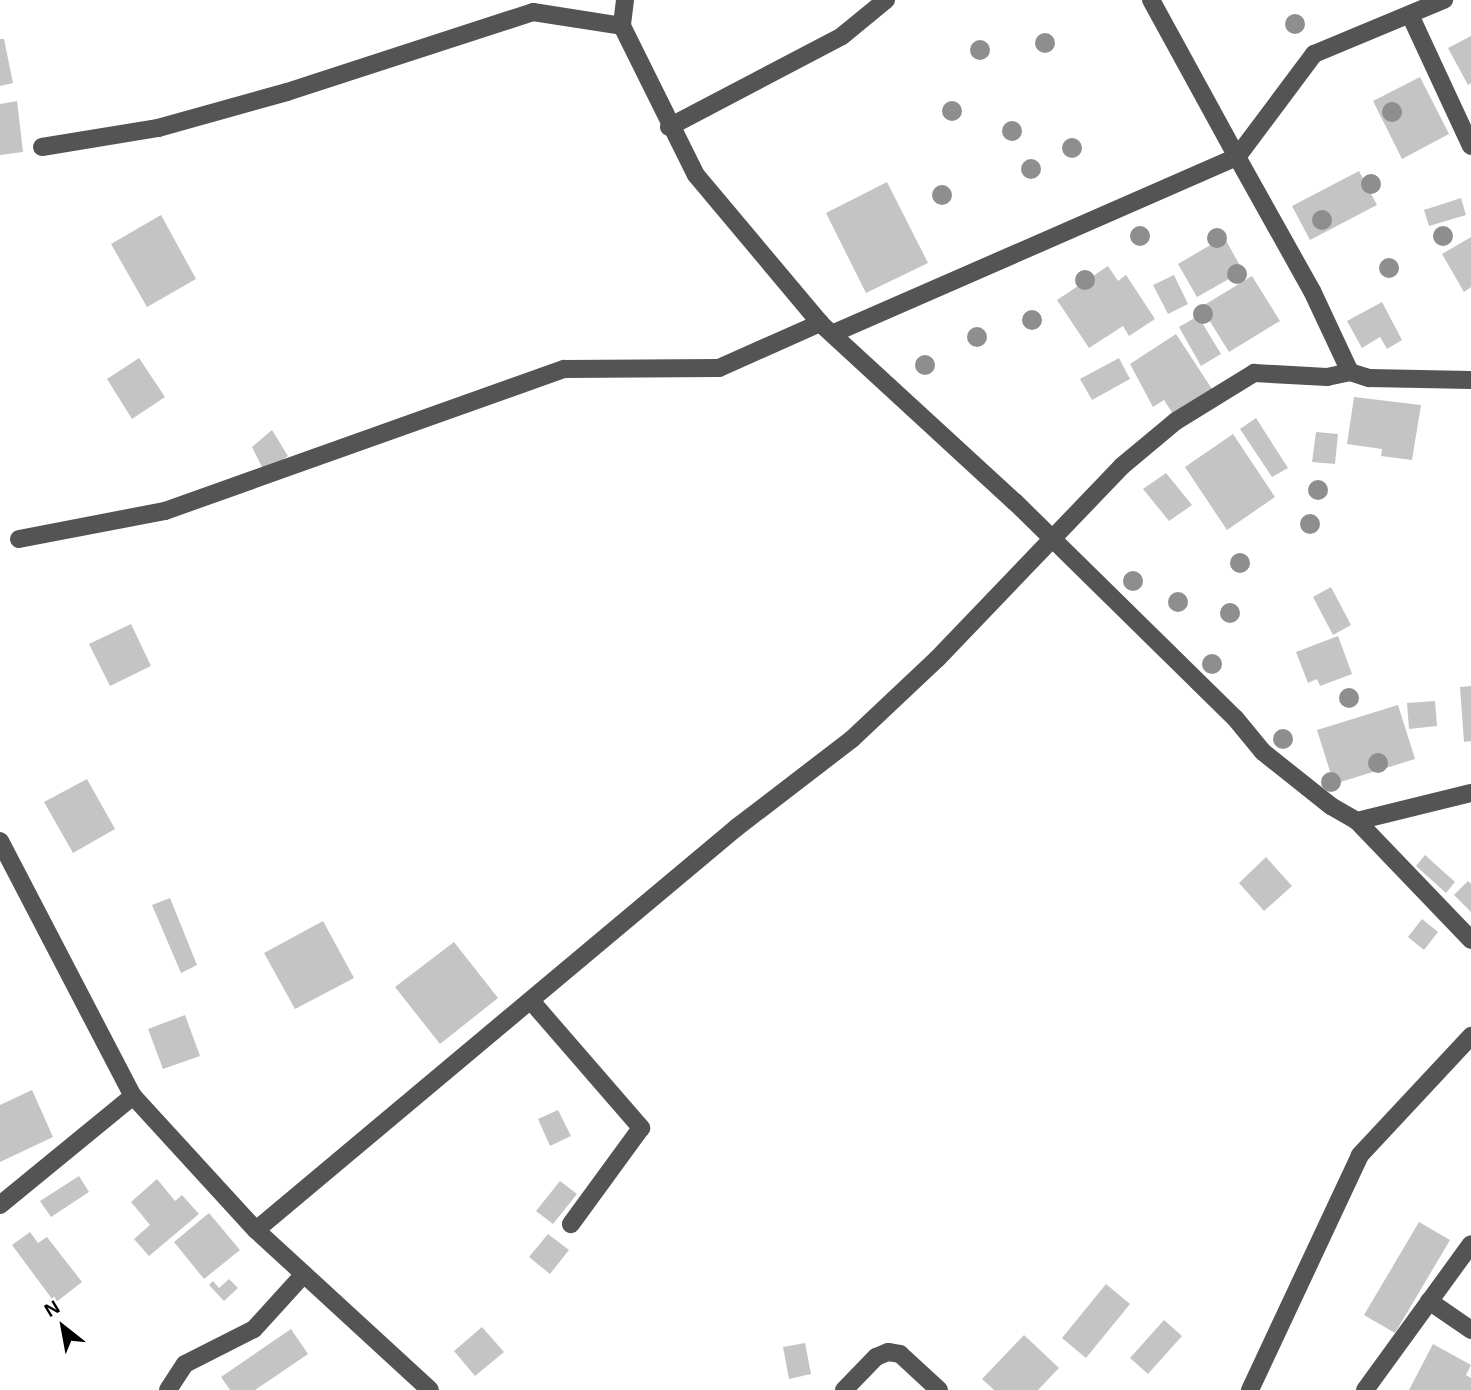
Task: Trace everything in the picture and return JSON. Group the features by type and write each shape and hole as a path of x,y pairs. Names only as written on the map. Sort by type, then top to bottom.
{"street":[{"path":"625,0 622,26 669,127 696,175 827,328 1053,540 1235,718 1263,752 1331,806 1357,821 1471,940"},
{"path":"669,127 842,36 886,0"},
{"path":"1151,0 1312,291 1350,372"},
{"path":"19,538 165,511 564,369 719,368 827,328 1237,157 1314,54 1411,17 1444,0"},
{"path":"41,147 158,128 287,92 533,12 622,26"},
{"path":"1411,17 1471,146"},
{"path":"256,1230 532,1002 736,828 852,739 1053,540 1141,446 1254,373 1327,377 1350,372 1368,378 1471,380"},
{"path":"1357,821 1471,793"},
{"path":"0,841 133,1096 256,1230 430,1390"},
{"path":"532,1002 641,1128 572,1224"},
{"path":"1250,1390 1360,1155 1471,1036"},
{"path":"0,1205 133,1096"},
{"path":"1365,1390 1471,1244"},
{"path":"168,1390 185,1364 254,1329 304,1274"},
{"path":"1429,1301 1471,1330"},
{"path":"844,1390 876,1357 888,1352 900,1354 939,1390"}],"building":[{"path":"1471,36 1471,83 1468,85 1448,48"},
{"path":"0,39 4,39 13,83 0,86"},
{"path":"1420,77 1449,134 1402,159 1373,101"},
{"path":"17,101 23,152 0,155 0,104"},
{"path":"1359,171 1377,205 1310,240 1292,206"},
{"path":"887,182 928,263 866,293 826,213"},
{"path":"1461,198 1466,215 1429,226 1424,210"},
{"path":"161,215 196,279 147,307 111,244"},
{"path":"1224,237 1243,271 1197,297 1178,264"},
{"path":"1471,237 1471,287 1464,292 1442,254"},
{"path":"1108,266 1118,281 1126,275 1155,319 1129,336 1123,326 1089,348 1057,300"},
{"path":"1174,275 1188,304 1168,314 1153,285"},
{"path":"1252,276 1280,321 1229,352 1201,307"},
{"path":"1382,302 1402,340 1387,349 1380,337 1362,348 1347,321"},
{"path":"1198,316 1221,354 1201,366 1179,327"},
{"path":"1176,334 1212,389 1173,414 1164,400 1153,407 1130,364"},
{"path":"139,358 165,397 132,419 107,379"},
{"path":"1119,358 1130,379 1092,400 1080,379"},
{"path":"1354,397 1421,405 1412,460 1381,456 1382,449 1347,444"},
{"path":"1256,418 1288,468 1272,477 1240,429"},
{"path":"272,430 288,456 265,473 252,447"},
{"path":"1316,432 1338,434 1335,464 1312,462"},
{"path":"1233,434 1275,497 1227,530 1185,467"},
{"path":"1166,473 1192,505 1169,521 1143,489"},
{"path":"1331,587 1351,625 1333,635 1313,597"},
{"path":"131,624 151,666 110,686 89,644"},
{"path":"1338,636 1352,674 1320,686 1317,679 1308,683 1296,652"},
{"path":"1471,686 1471,741 1464,742 1460,687"},
{"path":"1435,701 1437,726 1409,729 1407,703"},
{"path":"1398,705 1415,759 1334,784 1317,730"},
{"path":"87,779 115,829 73,853 44,802"},
{"path":"1425,855 1455,882 1446,893 1416,866"},
{"path":"1266,857 1292,886 1264,911 1239,883"},
{"path":"1468,881 1471,884 1471,912 1454,895"},
{"path":"170,898 197,965 181,973 152,905"},
{"path":"1422,919 1438,932 1424,950 1408,937"},
{"path":"323,921 354,978 295,1009 264,953"},
{"path":"454,942 498,998 440,1044 395,987"},
{"path":"185,1015 200,1056 163,1069 148,1029"},
{"path":"32,1090 53,1137 0,1162 0,1105"},
{"path":"558,1110 571,1136 550,1146 538,1119"},
{"path":"79,1176 89,1192 51,1217 40,1201"},
{"path":"157,1179 175,1201 182,1195 199,1214 149,1256 134,1239 150,1225 131,1202"},
{"path":"560,1181 577,1194 553,1224 536,1211"},
{"path":"209,1213 240,1250 204,1279 174,1242"},
{"path":"1419,1222 1450,1240 1395,1333 1364,1315"},
{"path":"30,1232 38,1243 47,1237 82,1282 55,1303 12,1245"},
{"path":"548,1234 569,1250 550,1274 529,1257"},
{"path":"229,1279 238,1288 224,1301 209,1285 213,1281 219,1288"},
{"path":"1106,1284 1130,1304 1086,1358 1062,1338"},
{"path":"1164,1320 1182,1336 1148,1374 1130,1358"},
{"path":"482,1327 504,1352 475,1376 454,1351"},
{"path":"291,1329 308,1354 255,1390 230,1390 221,1377"},
{"path":"1024,1335 1059,1368 1038,1390 994,1390 982,1379"},
{"path":"805,1343 811,1374 789,1379 783,1347"},
{"path":"1433,1344 1471,1365 1466,1375 1471,1378 1471,1390 1409,1390"}]}
